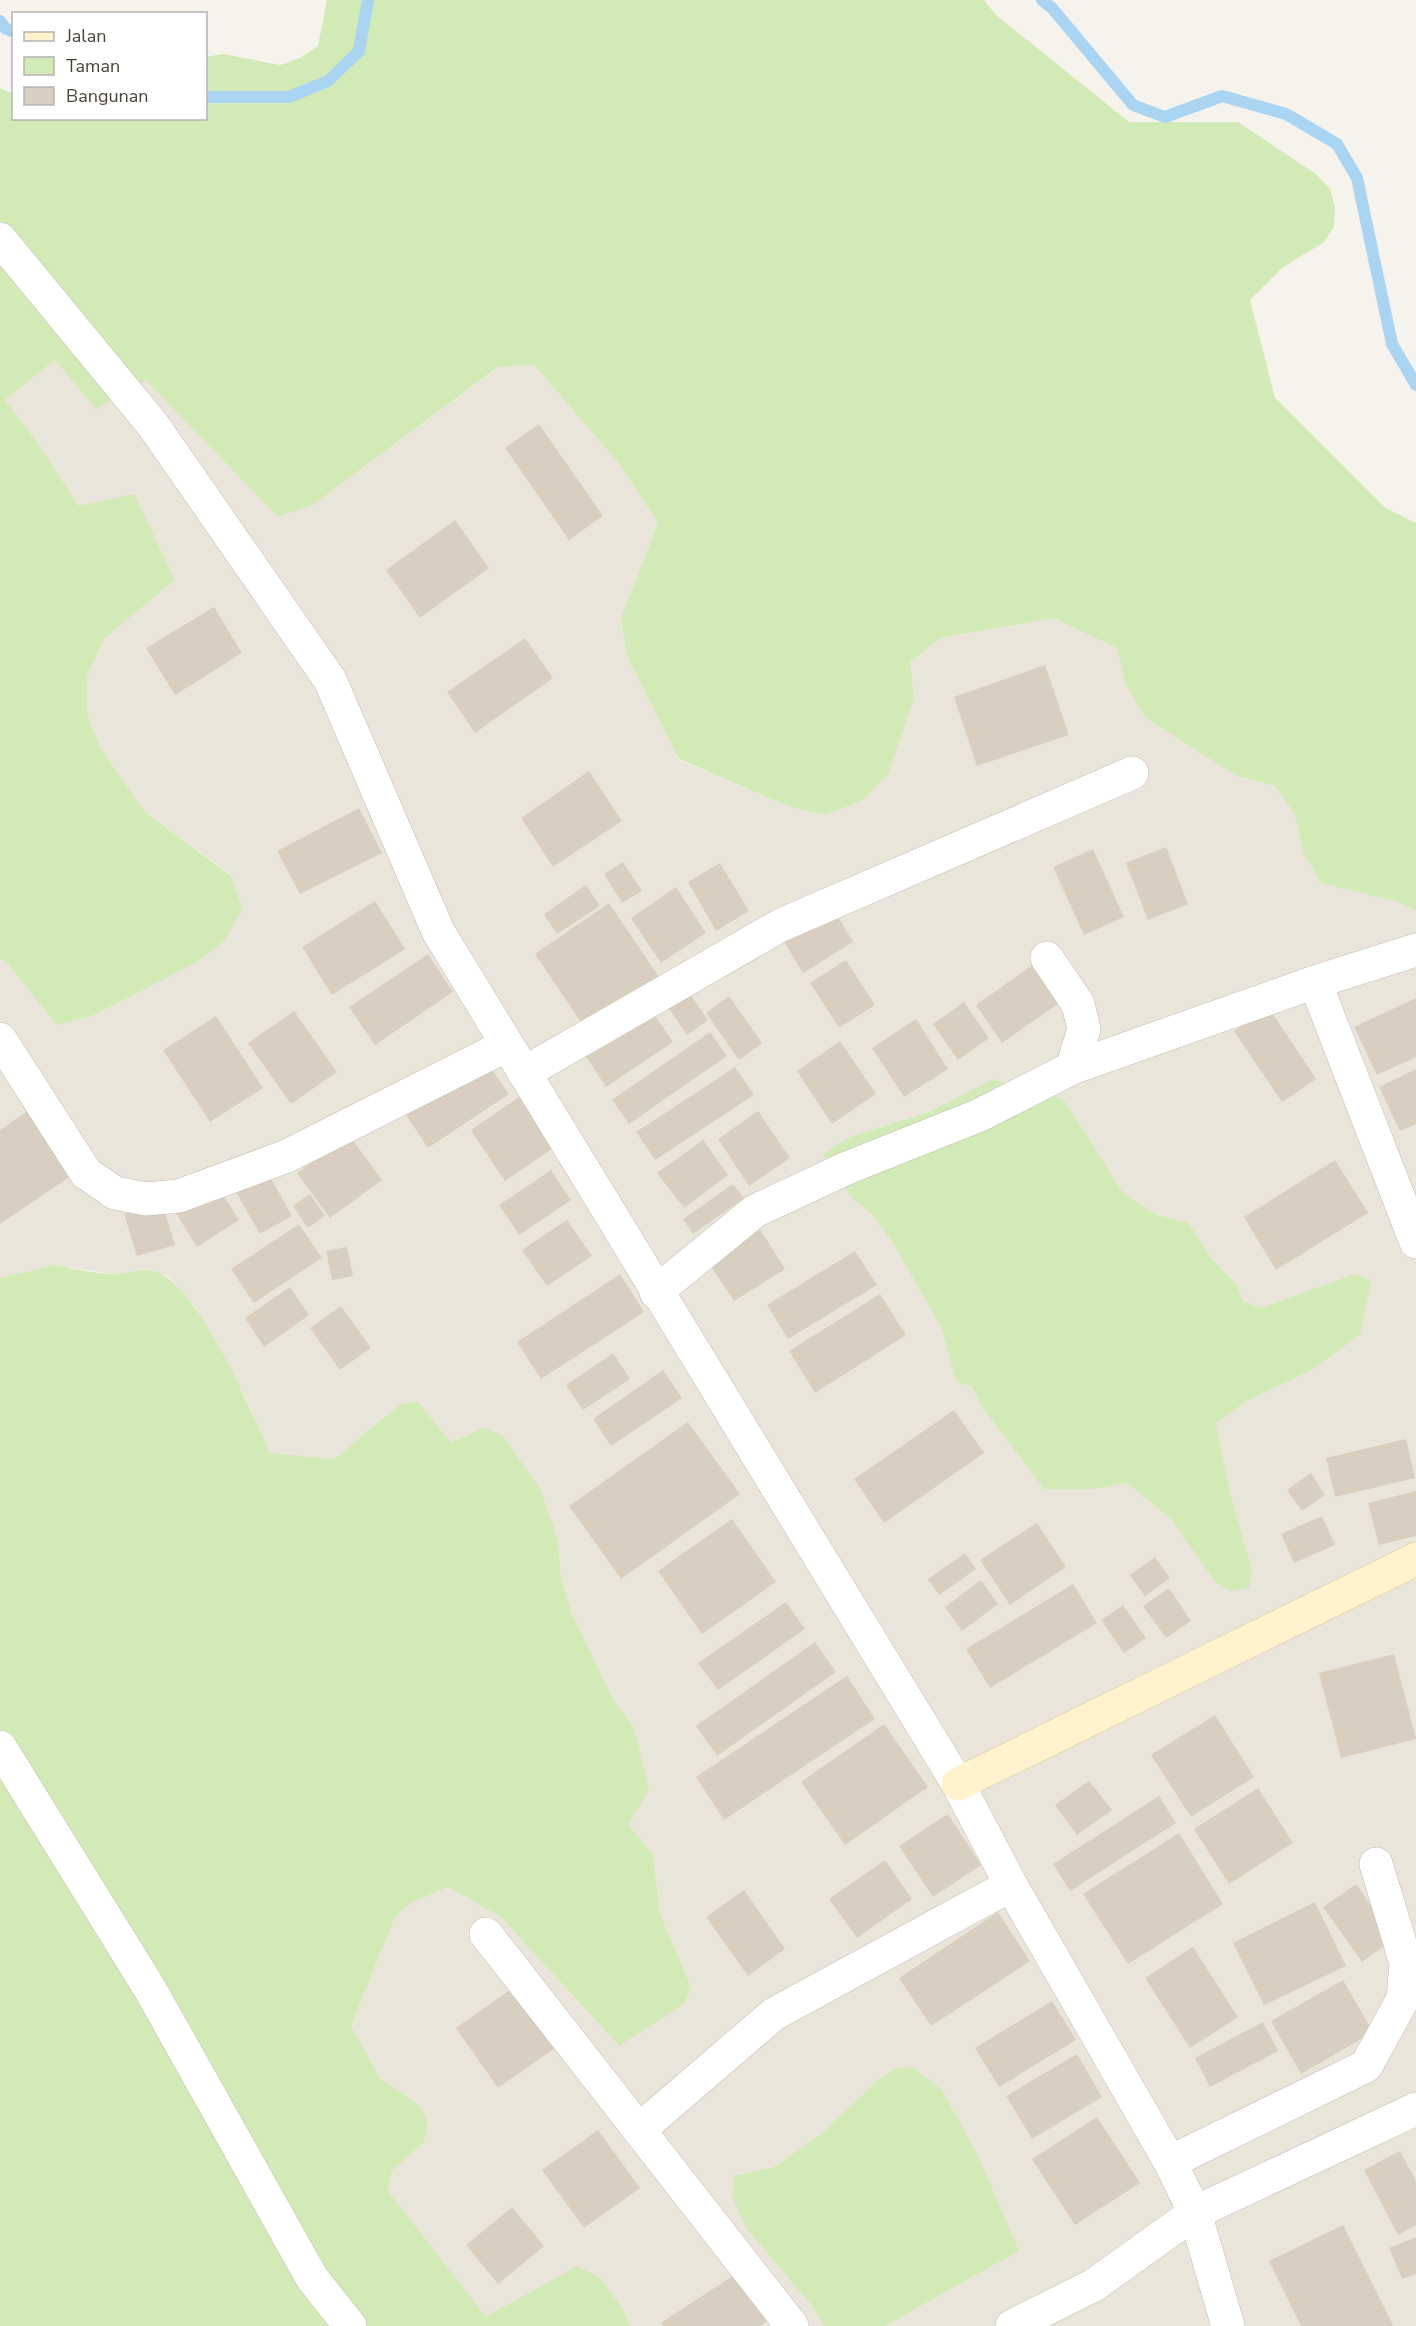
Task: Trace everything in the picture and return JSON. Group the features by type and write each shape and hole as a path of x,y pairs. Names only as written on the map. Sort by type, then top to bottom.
{"street":[{"path":"0,239 153,425 330,680 438,931 957,1784 1011,1885 1170,2162 1195,2213 1228,2326"},
{"path":"524,1073 781,925 1132,773"},
{"path":"656,1292 755,1211 846,1168 980,1115 1072,1068 1315,982 1416,950"},
{"path":"1047,958 1078,1004 1082,1020 1084,1029 1072,1068"},
{"path":"1315,982 1416,1242"},
{"path":"0,1039 13,1082 86,1173 115,1193 146,1199 179,1196 287,1156 507,1045"},
{"path":"957,1784 1416,1559"},
{"path":"0,1747 150,1989 312,2278 350,2326"},
{"path":"1170,2162 1366,2066 1403,1999 1406,1963 1377,1864"},
{"path":"639,2130 774,2014 1011,1885"},
{"path":"486,1934 792,2326"},
{"path":"1012,2326 1094,2285 1195,2213 1416,2109"}],"shaded area":[{"path":"55,360 146,380 279,517 313,505 499,367 534,365 617,461 658,523 621,618 679,760 787,806 824,815 914,698 909,662 941,638 1053,618 1118,648 1126,685 1237,776 1275,786 1295,815 1303,852 1416,911 1416,2326 885,2326 1019,2251 894,2069 878,2080 822,2133 774,2167 734,2177 825,2326 630,2326 622,2308 577,2266 486,2318 388,2191 392,2171 424,2142 420,2106 380,2078 351,2026 395,1917 411,1903 448,1887 501,1917 619,2046 691,1985 660,1914 653,1854 628,1825 648,1790 635,1730 612,1697 572,1614 561,1578 558,1540 484,1427 451,1443 399,1405 334,1459 270,1453 247,1400 194,1305 169,1277 152,1270 113,1274 54,1265 0,1278 0,958 7,963 231,875 145,812 100,747 87,713 87,676 104,639 175,580 79,506 37,442 5,400","holes":["993,1079 1063,1100 1122,1191 1154,1214 1189,1223 1212,1259 1237,1285 1243,1301 1261,1308 1354,1274 1311,1370 1245,1402 1216,1424 1231,1497 1215,1582 1171,1519 1127,1483 1093,1489 980,1404 972,1387 956,1382 942,1329 894,1245 872,1214 852,1136 926,1113"]}],"green space":[{"path":"327,0 984,0 996,15 1129,122 1238,122 1317,175 1330,189 1335,207 1334,227 1324,242 1282,268 1250,300 1275,398 1384,507 1416,523 1416,911 1397,902 1321,883 1303,852 1295,815 1275,786 1237,776 1146,718 1126,685 1117,648 1053,618 941,638 910,662 914,698 888,774 862,801 824,815 787,806 679,759 627,656 621,618 658,523 617,461 534,365 498,367 313,505 278,517 146,380 96,409 55,360 5,400 37,442 79,506 134,494 175,580 104,639 87,676 87,713 100,747 145,812 231,876 242,909 225,940 197,962 94,1015 57,1025 8,964 0,958 0,88 12,94 12,120 207,120 207,57 223,54 280,65 300,58 318,46"},
{"path":"993,1079 1063,1099 1122,1191 1154,1214 1189,1223 1212,1259 1237,1285 1243,1301 1261,1308 1354,1274 1371,1281 1360,1335 1311,1370 1245,1402 1216,1424 1231,1497 1252,1570 1249,1588 1231,1591 1215,1582 1171,1519 1127,1483 1093,1489 1044,1489 980,1404 972,1387 956,1382 942,1329 894,1245 872,1214 852,1198 823,1154 852,1136 926,1113"},
{"path":"54,1265 106,1274 149,1270 171,1280 188,1298 205,1323 237,1380 270,1453 334,1459 399,1405 417,1401 451,1443 484,1427 503,1436 540,1489 558,1540 561,1578 572,1614 612,1697 635,1730 649,1790 628,1825 653,1854 660,1914 691,1986 685,2003 619,2046 501,1917 448,1887 411,1903 395,1917 351,2026 380,2078 420,2106 428,2123 424,2142 392,2171 388,2191 486,2317 577,2266 600,2278 622,2308 630,2326 0,2326 0,1278"},
{"path":"912,2067 942,2090 978,2156 1019,2251 885,2326 825,2326 809,2302 747,2229 732,2196 734,2176 774,2167 822,2133 878,2080 894,2069"}],"building":[{"path":"539,424 603,516 569,540 505,448"},
{"path":"455,520 489,568 420,618 386,570"},
{"path":"214,607 242,653 175,695 146,648"},
{"path":"525,638 553,678 475,733 447,692"},
{"path":"1045,665 1069,735 977,766 954,697"},
{"path":"589,771 622,821 553,867 521,818"},
{"path":"359,808 382,853 300,894 277,851"},
{"path":"1166,847 1188,904 1148,920 1126,863"},
{"path":"1093,849 1124,917 1084,935 1053,867"},
{"path":"623,862 642,891 622,903 604,874"},
{"path":"720,863 749,911 716,931 688,882"},
{"path":"586,885 600,906 557,934 544,914"},
{"path":"676,887 706,933 661,963 631,918"},
{"path":"375,901 405,949 332,995 302,947"},
{"path":"609,903 659,977 585,1028 535,954"},
{"path":"834,910 853,942 803,973 783,940"},
{"path":"428,954 453,992 375,1045 349,1007"},
{"path":"1041,959 1068,997 1002,1043 976,1005"},
{"path":"846,960 875,1005 839,1028 810,983"},
{"path":"686,988 708,1020 687,1035 665,1003"},
{"path":"729,996 762,1043 739,1060 706,1013"},
{"path":"1416,998 1416,1057 1377,1075 1354,1027"},
{"path":"964,1002 989,1038 958,1060 933,1024"},
{"path":"649,1007 673,1042 606,1087 583,1052"},
{"path":"1269,1008 1316,1079 1282,1102 1234,1031"},
{"path":"294,1011 337,1072 291,1104 248,1043"},
{"path":"216,1016 263,1088 210,1122 163,1050"},
{"path":"916,1019 948,1069 904,1097 872,1048"},
{"path":"710,1032 727,1056 629,1124 612,1100"},
{"path":"840,1041 876,1094 832,1124 797,1071"},
{"path":"486,1061 509,1094 428,1148 406,1115"},
{"path":"735,1067 754,1095 655,1160 636,1132"},
{"path":"1416,1069 1416,1124 1400,1131 1379,1087"},
{"path":"525,1093 559,1144 505,1181 471,1130"},
{"path":"32,1108 75,1173 0,1224 0,1130"},
{"path":"758,1111 790,1158 749,1186 718,1139"},
{"path":"349,1135 382,1180 330,1218 297,1173"},
{"path":"703,1140 728,1175 684,1208 657,1173"},
{"path":"1335,1160 1368,1213 1276,1270 1244,1217"},
{"path":"551,1170 571,1200 519,1235 499,1205"},
{"path":"267,1171 292,1216 260,1234 235,1190"},
{"path":"216,1184 239,1220 197,1247 174,1210"},
{"path":"733,1184 744,1198 693,1234 683,1219"},
{"path":"310,1194 325,1216 308,1228 293,1206"},
{"path":"162,1203 175,1245 137,1256 124,1214"},
{"path":"567,1220 592,1256 547,1286 522,1250"},
{"path":"299,1224 322,1258 254,1303 231,1269"},
{"path":"758,1226 785,1269 734,1301 706,1259"},
{"path":"347,1247 353,1276 332,1280 326,1251"},
{"path":"855,1251 877,1285 788,1339 767,1305"},
{"path":"620,1274 644,1312 541,1379 517,1342"},
{"path":"290,1287 309,1315 264,1347 245,1318"},
{"path":"880,1294 906,1335 815,1393 789,1351"},
{"path":"341,1306 371,1348 340,1370 310,1328"},
{"path":"613,1353 630,1379 583,1410 566,1385"},
{"path":"663,1370 682,1398 611,1446 593,1419"},
{"path":"954,1410 984,1453 884,1523 854,1479"},
{"path":"688,1422 740,1494 621,1579 569,1506"},
{"path":"1406,1439 1415,1478 1335,1497 1326,1458"},
{"path":"1311,1473 1325,1495 1302,1511 1287,1490"},
{"path":"1416,1491 1416,1536 1379,1545 1368,1503"},
{"path":"1322,1516 1335,1545 1294,1563 1281,1534"},
{"path":"732,1519 776,1582 702,1634 658,1571"},
{"path":"1037,1523 1066,1567 1010,1605 980,1560"},
{"path":"965,1553 976,1569 939,1595 928,1579"},
{"path":"1155,1557 1170,1578 1145,1596 1130,1575"},
{"path":"981,1580 998,1604 962,1631 945,1607"},
{"path":"1073,1584 1097,1623 990,1688 966,1649"},
{"path":"1169,1588 1191,1621 1166,1638 1143,1606"},
{"path":"786,1602 805,1629 718,1690 698,1663"},
{"path":"1123,1605 1146,1638 1124,1653 1101,1620"},
{"path":"815,1642 836,1672 717,1756 696,1726"},
{"path":"1394,1654 1416,1739 1341,1758 1319,1673"},
{"path":"847,1676 875,1719 724,1820 696,1777"},
{"path":"1215,1715 1254,1777 1191,1817 1151,1755"},
{"path":"884,1724 928,1787 845,1845 801,1782"},
{"path":"1089,1781 1112,1810 1077,1835 1055,1805"},
{"path":"1258,1788 1293,1843 1229,1884 1194,1829"},
{"path":"1159,1796 1176,1823 1070,1891 1053,1864"},
{"path":"948,1814 981,1865 933,1897 899,1846"},
{"path":"1179,1833 1223,1904 1128,1964 1083,1894"},
{"path":"885,1860 912,1899 857,1938 829,1899"},
{"path":"1356,1884 1394,1939 1362,1962 1323,1907"},
{"path":"744,1890 785,1949 748,1976 706,1917"},
{"path":"1315,1902 1346,1966 1264,2005 1233,1943"},
{"path":"998,1912 1030,1961 931,2026 899,1978"},
{"path":"1193,1947 1238,2017 1190,2048 1145,1978"},
{"path":"1343,1980 1373,2032 1301,2074 1271,2021"},
{"path":"523,1981 565,2041 498,2088 456,2028"},
{"path":"1052,2001 1076,2040 999,2087 975,2048"},
{"path":"1263,2022 1278,2051 1210,2087 1195,2058"},
{"path":"1077,2054 1102,2097 1032,2139 1006,2096"},
{"path":"1097,2117 1140,2183 1075,2225 1032,2159"},
{"path":"598,2130 640,2188 584,2228 542,2170"},
{"path":"1400,2151 1416,2181 1416,2225 1398,2235 1364,2170"},
{"path":"512,2207 544,2246 498,2284 466,2245"},
{"path":"1343,2225 1392,2326 1301,2326 1269,2261"},
{"path":"1416,2237 1416,2274 1402,2279 1389,2248"},
{"path":"737,2273 768,2321 760,2326 663,2326 661,2323"}],"waterway":[{"path":"207,97 289,97 328,81 359,51 368,0"},
{"path":"1042,0 1052,8 1133,105 1165,117 1222,96 1286,114 1337,144 1357,178 1392,344 1416,385"},
{"path":"0,21 6,29 12,31"}]}
